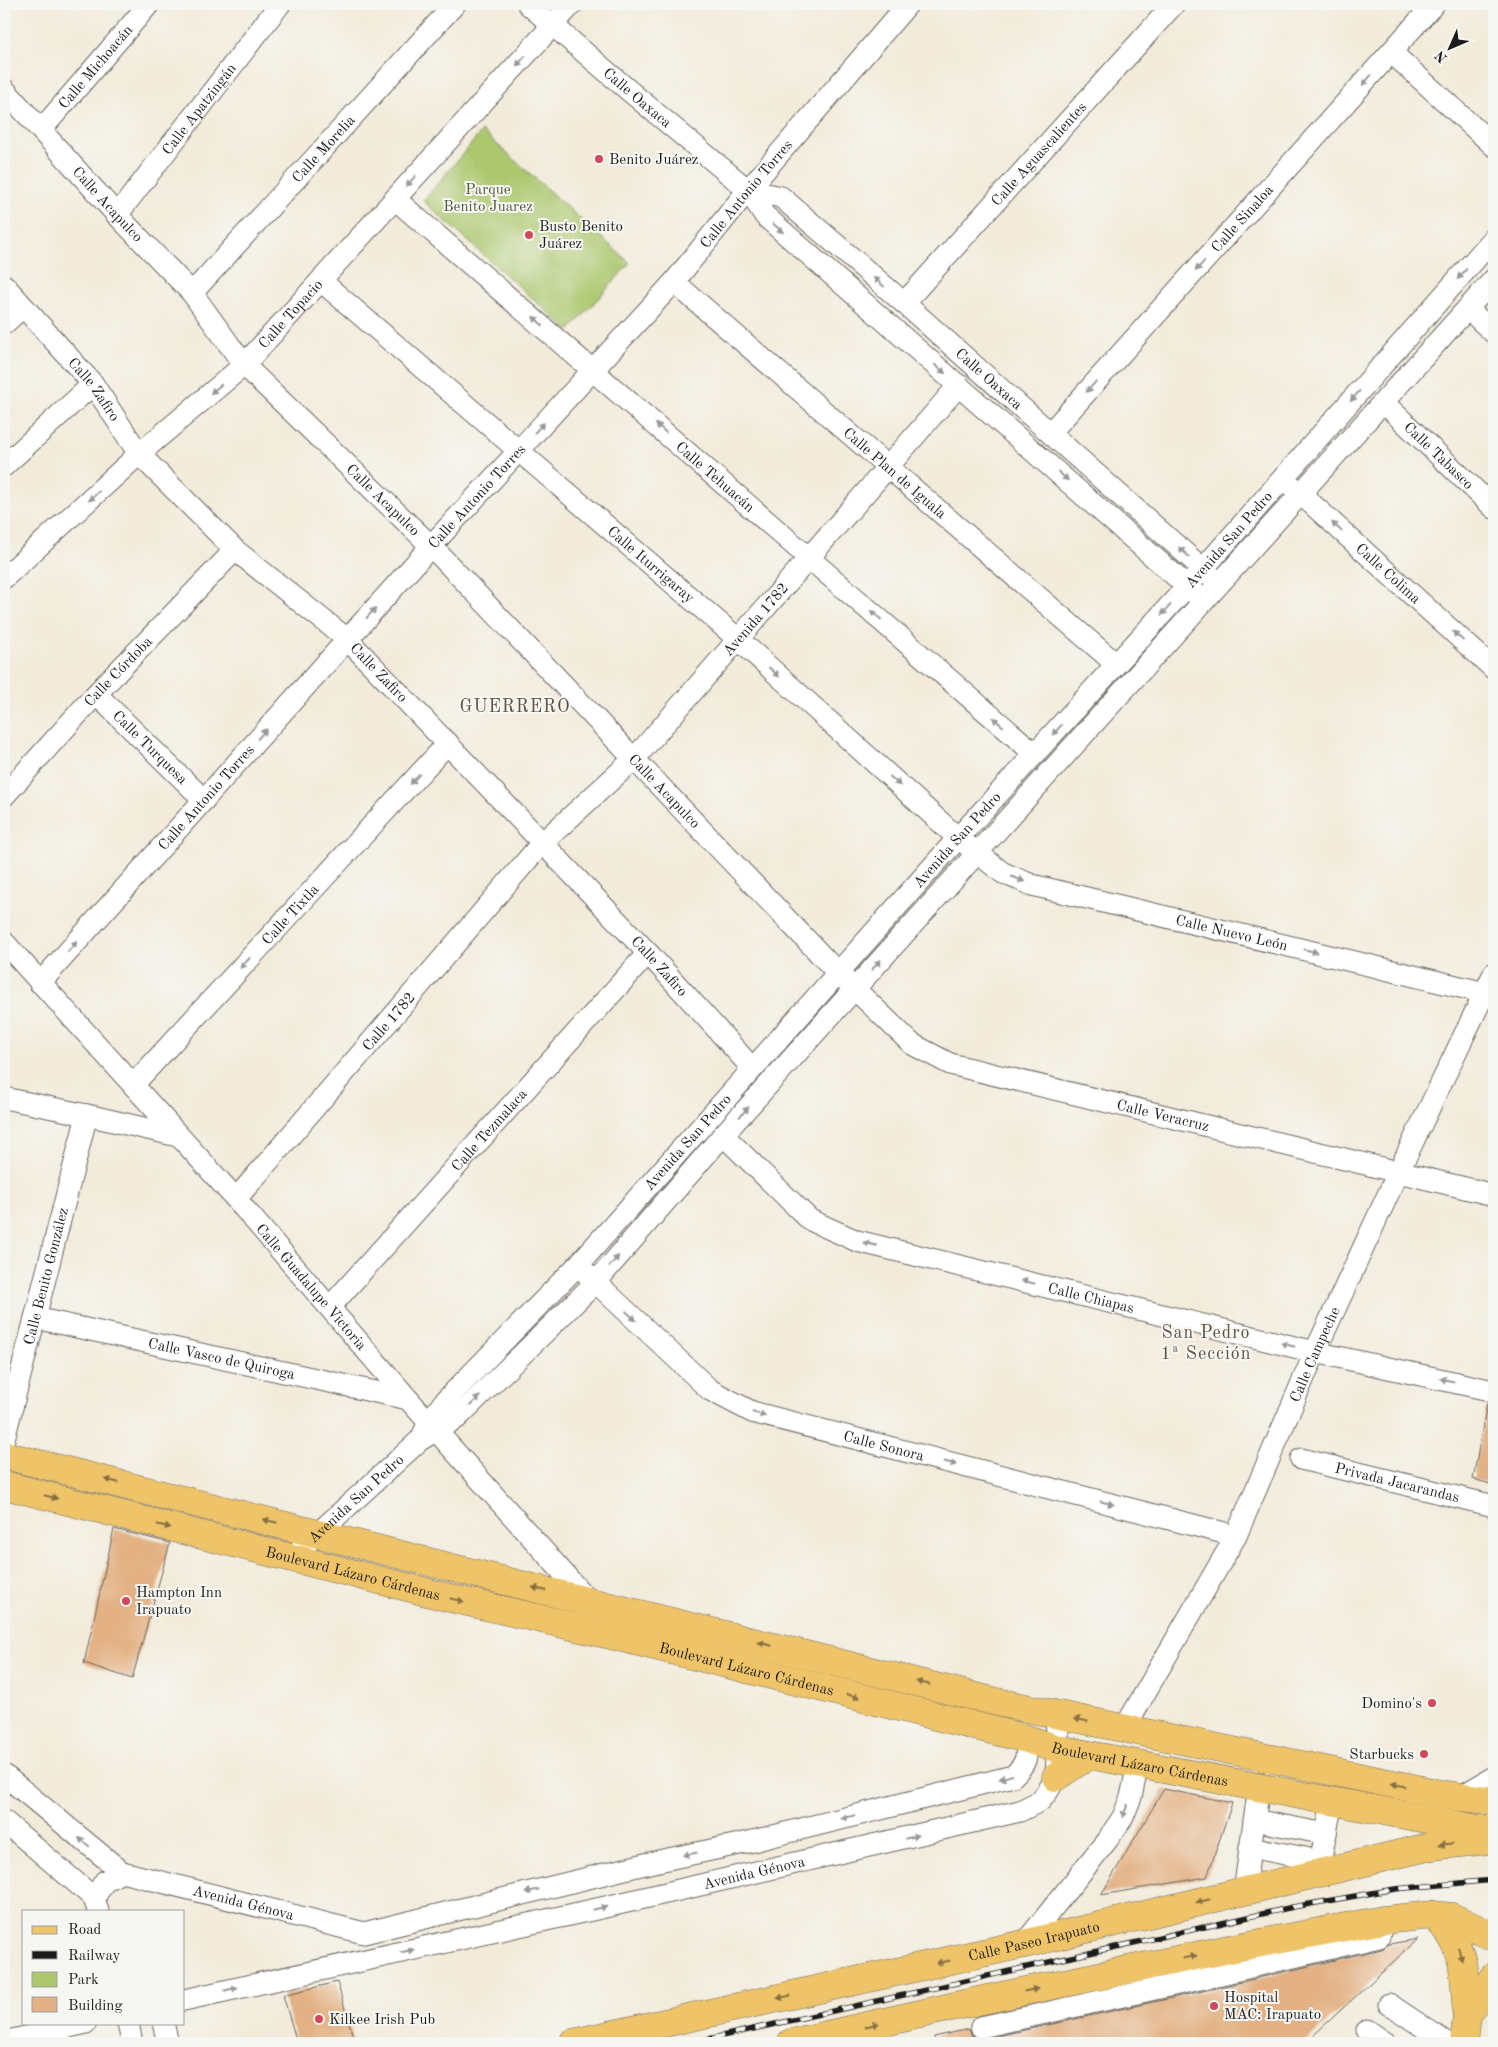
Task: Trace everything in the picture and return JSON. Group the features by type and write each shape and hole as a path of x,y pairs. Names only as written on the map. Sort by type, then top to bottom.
{"main road":[{"name":"Boulevard Lázaro Cárdenas","path":"4,1455 997,1702 1453,1796 1494,1801"},
{"name":"Boulevard Lázaro Cárdenas","path":"4,1485 450,1598 615,1636 1027,1739 1058,1749 1494,1832"},
{"path":"1138,1764 1143,1752 1159,1744 1190,1749 1215,1748"},
{"path":"1056,1777 1089,1755"},
{"path":"1453,1796 1494,1816"},
{"name":"Calle Paseo Irapuato","path":"573,2043 1024,1944 1244,1891 1319,1867 1432,1846 1494,1839"},
{"path":"1433,1915 1453,1936 1459,1951 1467,2015 1464,2043"},
{"path":"790,2043 987,1999 1234,1960 1383,1920 1433,1915 1452,1917 1494,1937"},
{"path":"1467,2015 1494,1976"}],"street":[{"name":"Calle Michoacán","path":"42,130 149,4"},
{"name":"Calle Apatzingán","path":"117,215 280,4"},
{"name":"Calle Morelia","path":"192,293 455,4"},
{"name":"Calle Oaxaca","path":"528,4 626,90 748,190 764,216 1205,602"},
{"name":"Calle Topacio","path":"4,578 139,454 244,365 572,4"},
{"name":"Calle Antonio Torres","path":"40,983 431,546 674,282 748,190 908,4"},
{"name":"Calle Aguascalientes","path":"904,303 1174,4"},
{"name":"Calle Sinaloa","path":"1050,433 1434,4"},
{"path":"1391,52 1494,146"},
{"name":"Calle Acapulco","path":"4,89 117,215 192,293 244,365 431,546 838,973 856,988"},
{"name":"Calle Oaxaca","path":"748,190 781,197 904,303 1220,584"},
{"name":"Calle Tehuacán","path":"395,199 594,369 1035,754"},
{"name":"Avenida San Pedro","path":"429,1431 443,1403 578,1265 958,838 1204,569 1494,238"},
{"name":"Avenida San Pedro","path":"291,1558 429,1431 457,1418 596,1282 723,1135 1302,495 1494,279"},
{"name":"Calle Iturrigaray","path":"321,281 738,639 977,853"},
{"name":"Calle Plan de Iguala","path":"674,282 1116,664"},
{"name":"Calle Zafiro","path":"4,285 93,384 139,454 235,550 347,639 448,743 541,844 648,953 752,1068"},
{"path":"4,324 24,307"},
{"path":"1468,309 1494,333"},
{"path":"910,343 927,325"},
{"path":"4,466 93,384"},
{"name":"Avenida 1782","path":"541,844 635,758 959,385"},
{"name":"Calle Tabasco","path":"1384,403 1494,508"},
{"name":"Calle Colima","path":"1283,478 1494,669"},
{"name":"Calle Córdoba","path":"4,796 96,694 235,550"},
{"name":"Calle Turquesa","path":"96,694 204,800"},
{"name":"Calle Tixtla","path":"133,1085 448,743"},
{"name":"Calle 1782","path":"236,1199 541,844"},
{"name":"Calle Nuevo León","path":"977,853 1003,874 1032,885 1489,994"},
{"name":"Calle Guadalupe Victoria","path":"4,942 236,1199 408,1399 429,1431 588,1600 615,1636"},
{"name":"Calle Tezmalaca","path":"330,1307 648,953"},
{"name":"Calle Campeche","path":"1124,1729 1236,1536 1315,1352 1398,1173 1489,994 1494,974"},
{"name":"Calle Veracruz","path":"856,988 912,1044 950,1064 1494,1195"},
{"path":"4,1098 178,1136"},
{"name":"Calle Benito González","path":"4,1440 87,1115"},
{"name":"Calle Chiapas","path":"723,1135 810,1220 857,1241 1315,1352 1494,1391"},
{"name":"Calle Sonora","path":"578,1265 710,1390 752,1412 1236,1536"},
{"name":"Calle Vasco de Quiroga","path":"35,1318 408,1399"},
{"name":"Privada Jacarandas","path":"1301,1459 1494,1506"},
{"name":"Avenida Génova","path":"185,2000 656,1896 1020,1811 1040,1801 1056,1777 1058,1735 1056,1723 1049,1713"},
{"name":"Avenida Génova","path":"122,1872 364,1933 649,1863 750,1842 1013,1776 1023,1767 1027,1756 1027,1739"},
{"path":"1024,1944 1108,1839 1123,1817 1131,1796 1138,1764"},
{"path":"4,1775 122,1872 105,1881 96,1904 4,1821"},
{"path":"1453,1796 1494,1777"},
{"path":"1244,1891 1259,1788"},
{"path":"1250,1847 1319,1867 1332,1802"},
{"path":"1254,1820 1326,1834"},
{"path":"649,1863 656,1896"},
{"path":"364,1933 372,1958"},
{"path":"977,2035 1234,1960"},
{"path":"977,2035 987,1999"},
{"path":"1389,2004 1446,2043"},
{"path":"4,2042 82,2024"},
{"path":"128,2024 132,2043"},
{"path":"163,2024 168,2043"},
{"path":"1367,2030 1386,2043"}],"green space":[{"name":"Parque Benito Juarez","path":"482,131 630,263 569,331 423,201"}],"building":[{"path":"1487,1404 1494,1404 1494,1485 1473,1479"},
{"name":"Hampton Inn Irapuato","path":"114,1529 170,1543 132,1679 84,1663"},
{"path":"1164,1789 1232,1803 1207,1877 1101,1895"},
{"name":"Hospital MAC: Irapuato","path":"1418,1939 1305,2043 935,2043 934,2037 969,2029 972,2036 984,2039 1190,1994 1382,1949 1389,1944"},
{"name":"Kilkee Irish Pub","path":"337,1982 355,2043 297,2043 283,1995"}],"railway":[{"path":"691,2043 1293,1907 1395,1889 1494,1880"}],"place":[{"name":"Benito Juárez","path":"599,159"},
{"name":"Busto Benito Juárez","path":"529,235"},
{"name":"Hampton Inn Irapuato","path":"126,1601"},
{"name":"Domino's","path":"1432,1703"},
{"name":"Starbucks","path":"1424,1754"},
{"name":"Hospital MAC: Irapuato","path":"1214,2006"},
{"name":"Kilkee Irish Pub","path":"319,2019"}],"district":[{"name":"GUERRERO","path":"515,706"},
{"name":"San Pedro 1ª Sección","path":"1206,1342"}]}
